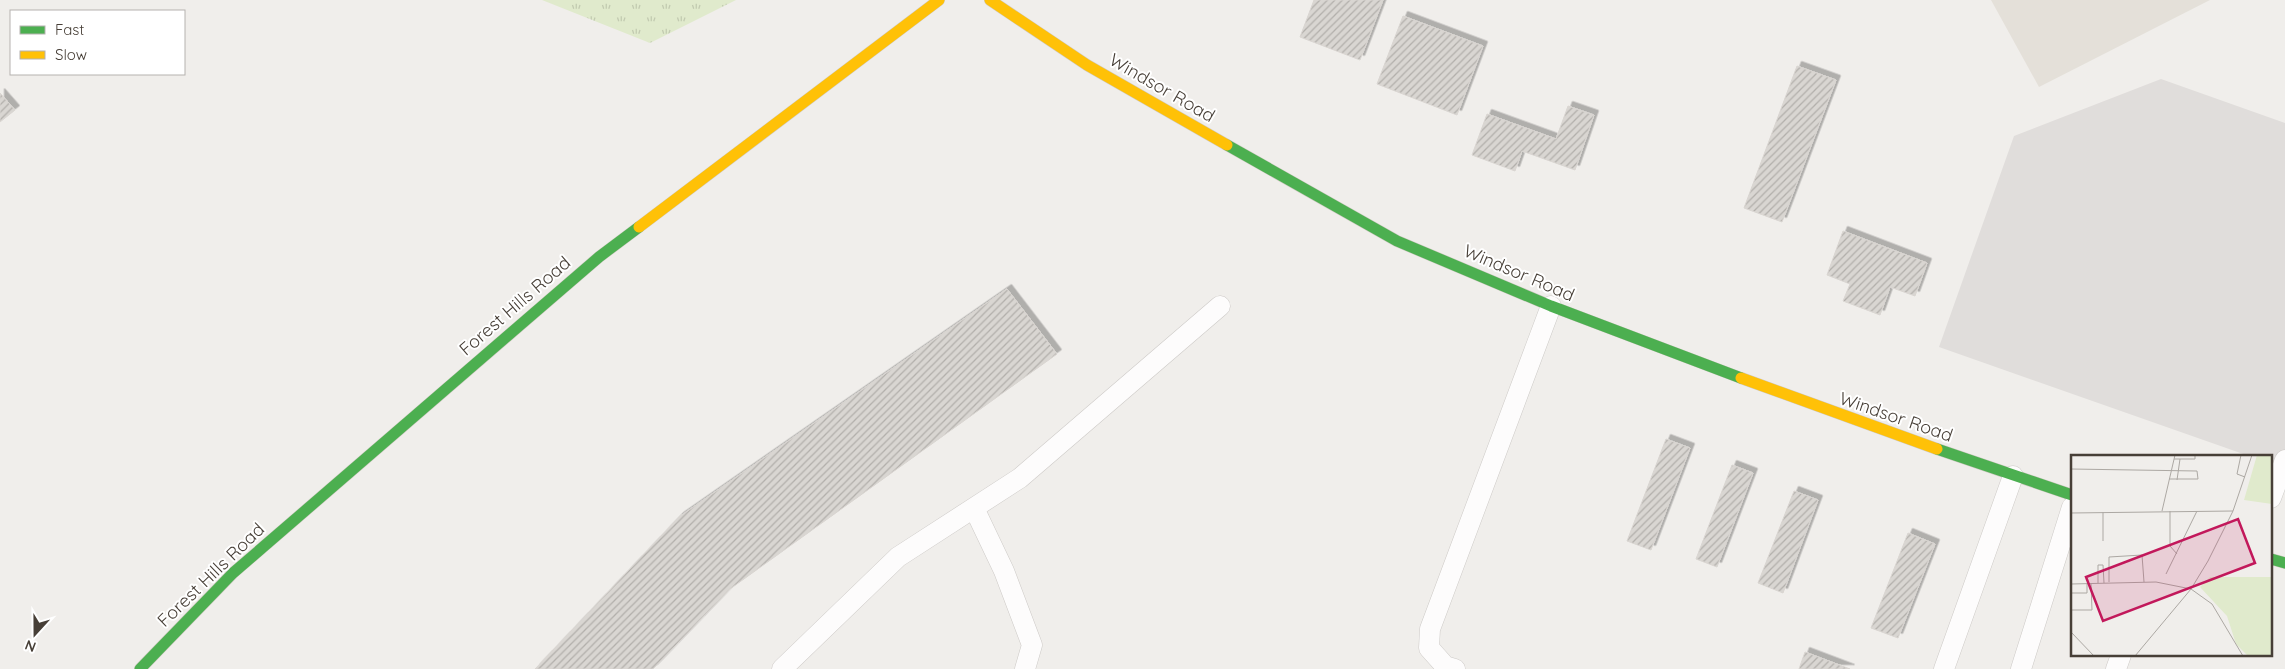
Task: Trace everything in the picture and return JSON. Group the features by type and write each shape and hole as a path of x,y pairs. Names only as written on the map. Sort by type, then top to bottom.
{"street":[{"name":"Forest Hills Road","path":"140,669 233,573 599,256 938,0"},
{"name":"Windsor Road","path":"990,0 1087,65 1397,241 1551,306 1824,410 2071,495"},
{"path":"2272,559 2285,564"}],"lane":[{"path":"782,669 898,557 1020,478 1220,306"},
{"path":"1455,669 1445,666 1429,648 1430,629 1551,306"},
{"path":"2272,495 2285,460"},
{"path":"1944,669 2013,476"},
{"path":"974,508 1004,571 1032,645 1024,669"},
{"path":"2021,669 2071,510"},
{"path":"2116,669 2121,656"}],"shaded area":[{"path":"1991,0 2210,0 2039,87"},
{"path":"2161,79 2285,123 2285,469 2272,464 2272,455 2246,455 1939,347 2014,136"}],"green space":[{"path":"542,0 736,0 650,43"}],"building":[{"path":"1314,0 1383,0 1360,60 1300,37"},
{"path":"1403,16 1483,46 1457,115 1377,84"},
{"path":"1797,66 1836,80 1782,222 1744,208"},
{"path":"0,93 15,110 0,122"},
{"path":"1568,106 1594,115 1575,170 1522,151 1515,171 1472,155 1487,114 1556,139"},
{"path":"1843,231 1927,263 1915,296 1890,287 1880,315 1843,301 1850,284 1827,275"},
{"path":"1007,289 1057,354 730,589 653,669 535,669 679,517"},
{"path":"1666,439 1690,448 1651,550 1627,541"},
{"path":"1732,465 1753,473 1717,567 1696,559"},
{"path":"1794,491 1818,500 1783,593 1758,583"},
{"path":"1908,533 1935,544 1898,638 1871,628"},
{"path":"1805,652 1850,669 1799,669"}],"traffic: fast":[{"path":"1227,145 1397,241 1551,306 1741,378"},
{"path":"140,669 233,573 599,257 639,227"},
{"path":"1937,449 2071,495"},
{"path":"2272,559 2285,563"}],"traffic: slow":[{"path":"639,227 939,0"},
{"path":"990,0 1087,65 1227,145"},
{"path":"1741,378 1937,449"}]}
